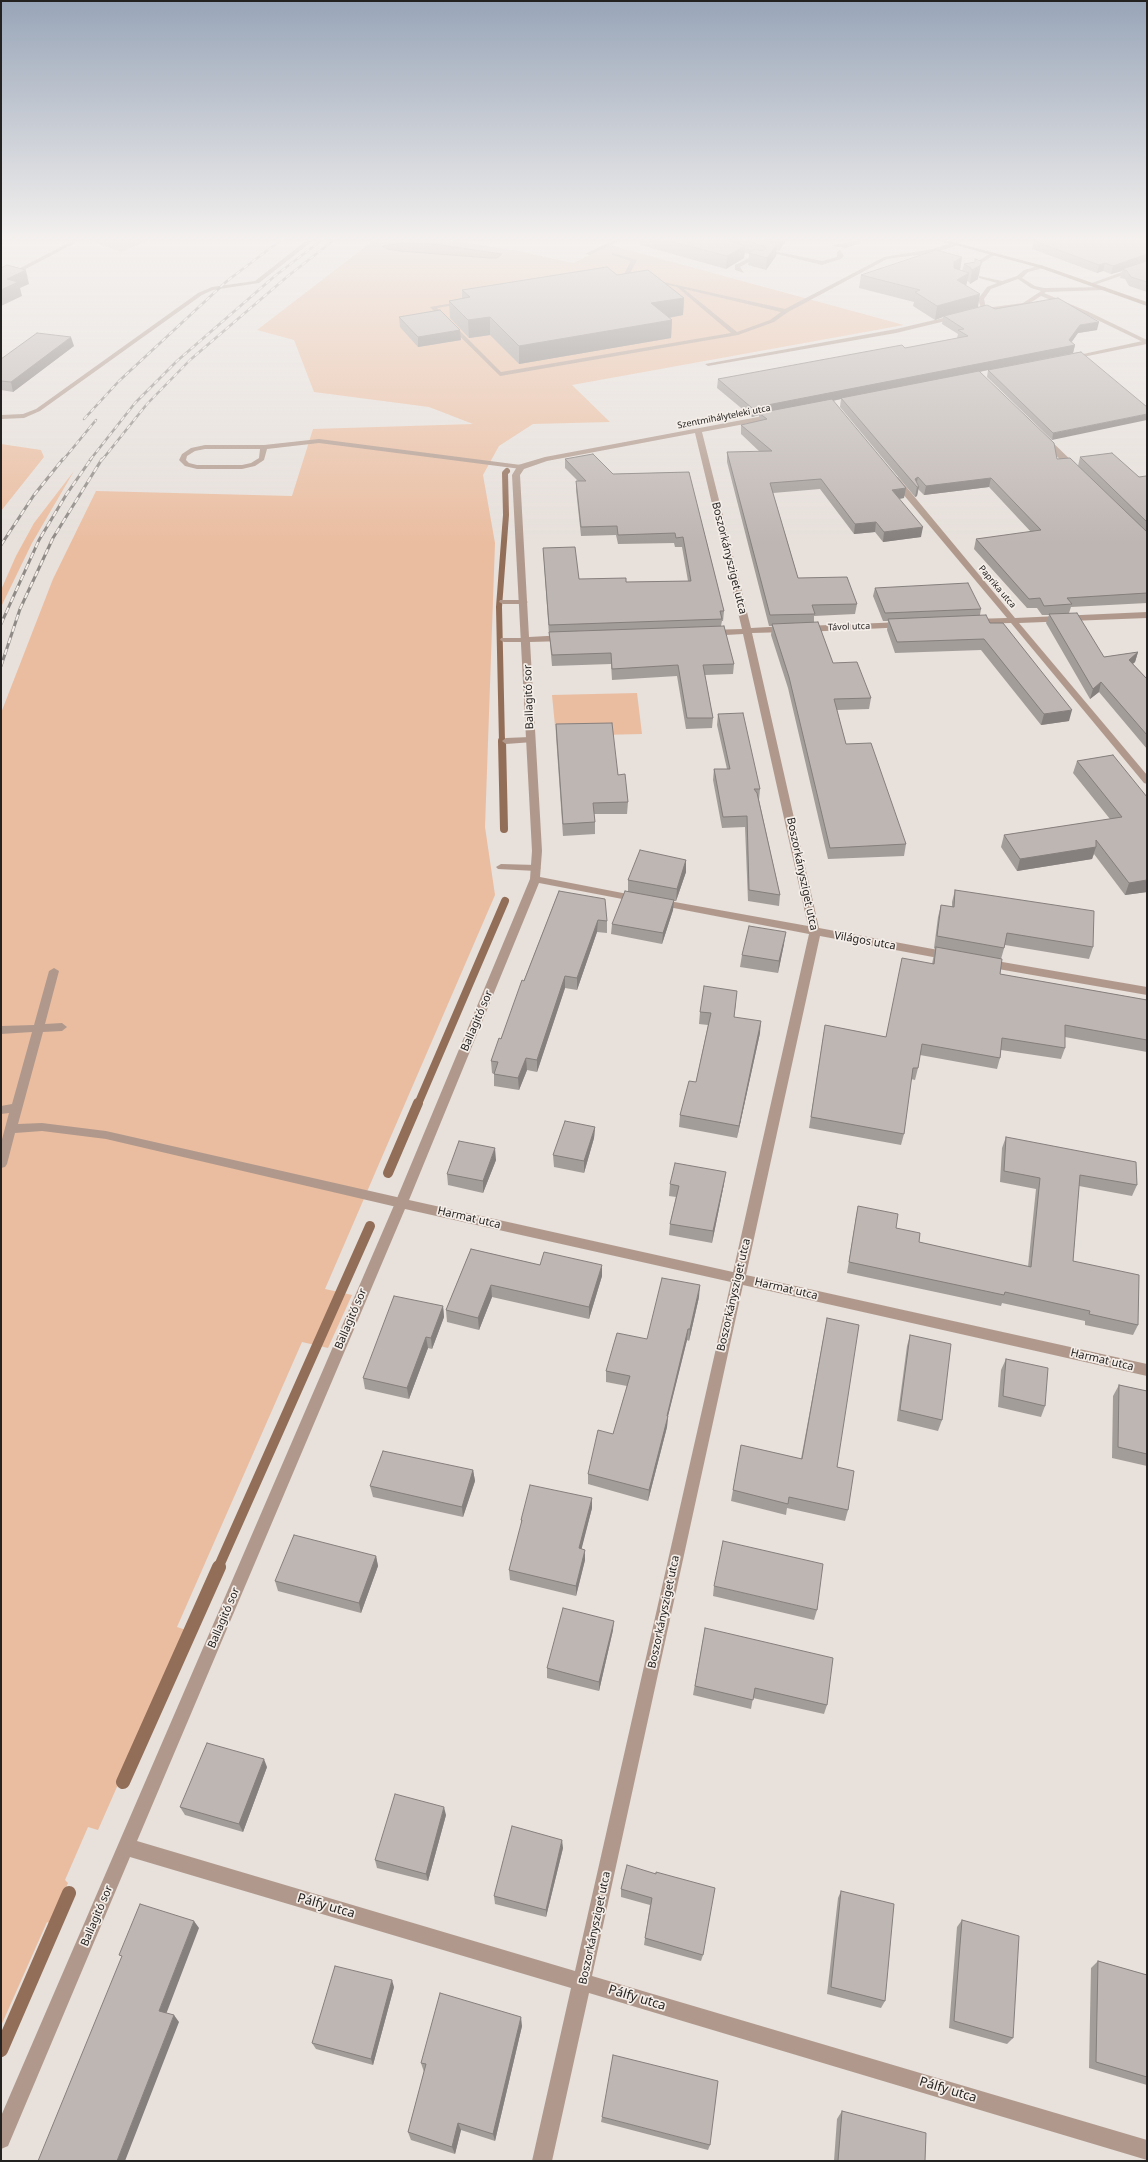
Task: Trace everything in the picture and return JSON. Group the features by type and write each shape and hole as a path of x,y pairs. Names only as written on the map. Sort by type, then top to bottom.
{"street":[{"path":"1058,360 1146,343"},
{"name":"Szentmihályteleki utca","path":"522,467 545,459 780,415"},
{"name":"Boszorkánysziget utca","path":"542,2161 583,1982 737,1278 815,933 748,631 698,431"},
{"path":"1036,431 1080,474"},
{"name":"Ballagitó sor","path":"1,2139 401,1203 536,874 537,851 530,740 524,602 514,514 516,475 522,467"},
{"name":"Paprika utca","path":"888,470 1147,781"},
{"path":"966,622 1147,615"},
{"name":"Távol utca","path":"700,633 911,624"},
{"path":"526,640 574,638"},
{"name":"Világos utca","path":"536,874 815,933 962,959"},
{"path":"977,961 1147,991"},
{"name":"Harmat utca","path":"401,1203 1147,1370"},
{"name":"Pálfy utca","path":"127,1847 1147,2150"}],"lane":[{"path":"1,417 24,416 38,410 135,341"},
{"path":"467,341 500,374 695,341"},
{"path":"708,364 836,341"},
{"path":"264,447 262,459 253,465 242,467 197,467 187,465 182,460 184,455 193,449 205,447 264,447 319,441 522,467"},
{"path":"503,602 524,602"},
{"path":"504,640 526,640"},
{"path":"506,741 530,740"},
{"path":"501,867 536,874"},
{"path":"1,1164 54,971"},
{"path":"1,1030 62,1026"},
{"path":"1,1110 16,1108"},
{"path":"10,1129 42,1127 106,1135 401,1203"}],"shaded area":[{"path":"294,341 816,341 572,385 610,422 533,424 499,446 483,475 495,543 485,827 495,895 325,1289 352,1295 328,1348 302,1342 177,1627 186,1630 98,1830 88,1827 65,1880 68,1883 50,1923 47,1922 1,2026 1,713 53,579 96,491 292,496 313,429 473,424 429,407 314,392"},
{"path":"1,444 41,450 44,457 1,511"},
{"path":"74,471 32,543 1,607 1,590 16,556 34,523"},
{"path":"637,693 642,734 556,736 552,695"}],"building":[{"path":"26,341 66,341 11,382 1,381 1,359"},
{"path":"514,341 549,341 519,346"},
{"path":"942,341 1070,341 1075,345 752,408 718,379 902,345 905,348"},
{"path":"1081,352 1147,407 1147,414 1053,433 988,370"},
{"path":"979,371 1054,443 1057,459 1070,458 1147,532 1147,593 1067,598 1072,604 1044,606 1040,598 1029,599 976,539 1041,530 991,478 926,486 918,477 915,479 919,487 917,487 841,398"},
{"path":"832,399 906,488 892,490 923,527 884,532 876,522 855,524 821,479 770,483 798,578 847,577 857,604 812,605 815,614 770,615 727,452 772,451 741,425 767,419 759,413"},
{"path":"1112,453 1139,477 1147,477 1147,522 1080,457"},
{"path":"593,454 613,474 689,472 724,611 720,611 722,619 549,625 543,548 575,547 579,579 626,578 626,582 691,581 683,537 676,538 675,533 618,535 617,526 581,527 576,481 586,481 565,459"},
{"path":"968,583 981,609 885,613 875,588"},
{"path":"1077,613 1104,657 1138,652 1129,660 1147,679 1147,735 1101,682 1093,689 1049,614"},
{"path":"986,615 990,623 1003,623 1072,710 1044,714 984,639 897,642 888,619"},
{"path":"818,622 833,663 857,662 871,698 834,699 846,744 871,743 906,844 830,848 789,677 772,624"},
{"path":"724,626 734,664 703,665 713,718 687,718 678,665 612,669 611,653 552,655 549,632"},
{"path":"743,713 760,789 754,789 757,793 780,895 749,890 747,816 723,817 714,769 730,769 718,714"},
{"path":"612,723 618,775 625,774 628,802 593,803 595,822 563,824 556,724"},
{"path":"1113,755 1147,797 1147,880 1129,883 1096,840 1096,847 1020,859 1004,835 1122,817 1077,761"},
{"path":"640,850 686,860 677,889 628,880"},
{"path":"955,890 1094,911 1093,947 1007,933 1004,948 937,936 941,905 954,907"},
{"path":"559,891 605,899 607,921 598,920 577,978 565,976 537,1060 526,1058 518,1078 494,1074 498,1062 491,1061 499,1038 501,1039 522,980 524,981"},
{"path":"625,891 674,900 663,933 612,924"},
{"path":"749,926 786,932 779,961 742,955"},
{"path":"936,947 1002,959 1000,974 1147,1000 1147,1040 1065,1025 1065,1048 1002,1038 1000,1058 922,1044 918,1068 913,1068 904,1134 811,1117 825,1025 886,1037 902,958 934,964"},
{"path":"704,986 737,991 734,1017 761,1021 739,1126 680,1115 689,1081 696,1082 711,1013 700,1012"},
{"path":"565,1121 595,1127 584,1161 553,1155"},
{"path":"1006,1137 1136,1162 1137,1185 1080,1175 1073,1261 1139,1275 1138,1325 1089,1314 1090,1311 1005,1292 1004,1295 849,1262 858,1206 898,1214 896,1228 920,1233 919,1242 1031,1267 1040,1178 1004,1171"},
{"path":"459,1141 495,1148 483,1181 447,1174"},
{"path":"675,1163 726,1172 713,1231 670,1224 679,1186 670,1184"},
{"path":"471,1249 540,1265 544,1252 602,1265 589,1307 491,1285 478,1318 446,1310"},
{"path":"662,1278 700,1285 649,1490 588,1474 598,1430 613,1434 630,1376 606,1371 617,1333 647,1339"},
{"path":"394,1296 443,1306 431,1338 426,1337 407,1388 363,1378"},
{"path":"827,1318 859,1325 837,1467 854,1471 848,1510 789,1497 788,1504 733,1490 741,1445 802,1459"},
{"path":"910,1335 951,1344 942,1420 900,1410"},
{"path":"1006,1359 1048,1368 1045,1406 1003,1396"},
{"path":"1119,1385 1147,1391 1147,1454 1118,1447"},
{"path":"383,1451 473,1470 462,1507 370,1486"},
{"path":"530,1485 592,1498 579,1548 585,1550 576,1586 509,1570"},
{"path":"294,1535 376,1556 359,1603 275,1581"},
{"path":"723,1541 823,1564 817,1610 714,1586"},
{"path":"563,1608 614,1621 599,1682 547,1668"},
{"path":"705,1628 833,1658 827,1705 755,1688 753,1700 695,1686"},
{"path":"207,1743 264,1759 239,1824 180,1807"},
{"path":"395,1794 444,1807 426,1874 375,1860"},
{"path":"512,1826 562,1840 546,1910 494,1896"},
{"path":"627,1865 656,1874 656,1872 715,1888 703,1955 645,1938 652,1898 621,1889"},
{"path":"841,1891 894,1904 885,2001 831,1987"},
{"path":"140,1904 194,1921 159,2011 174,2015 117,2161 38,2161 122,1956 119,1955"},
{"path":"962,1920 1019,1936 1013,2038 954,2021"},
{"path":"1098,1961 1147,1975 1147,2077 1096,2062"},
{"path":"335,1966 392,1980 371,2059 312,2043"},
{"path":"440,1993 521,2017 493,2134 458,2123 452,2147 408,2132 426,2064 421,2063"},
{"path":"613,2055 718,2081 710,2145 602,2117"},
{"path":"842,2111 926,2133 925,2161 838,2161"}],"waterway":[{"path":"502,742 499,607 506,515 505,473 507,471"},
{"path":"502,741 504,829"},
{"path":"418,1104 505,901"},
{"path":"388,1173 418,1103"},
{"path":"218,1568 370,1226"},
{"path":"123,1782 219,1567"},
{"path":"1,2050 69,1893"}],"railway":[{"path":"84,419 119,381 162,341"},
{"path":"90,460 135,403 177,361 200,341"},
{"path":"102,460 147,404 190,360 212,341"},
{"path":"63,460 96,420"},
{"path":"1,545 34,495 63,459"},
{"path":"1,624 39,540 66,495 91,459"},
{"path":"1,666 20,609 53,538 102,459"}]}
